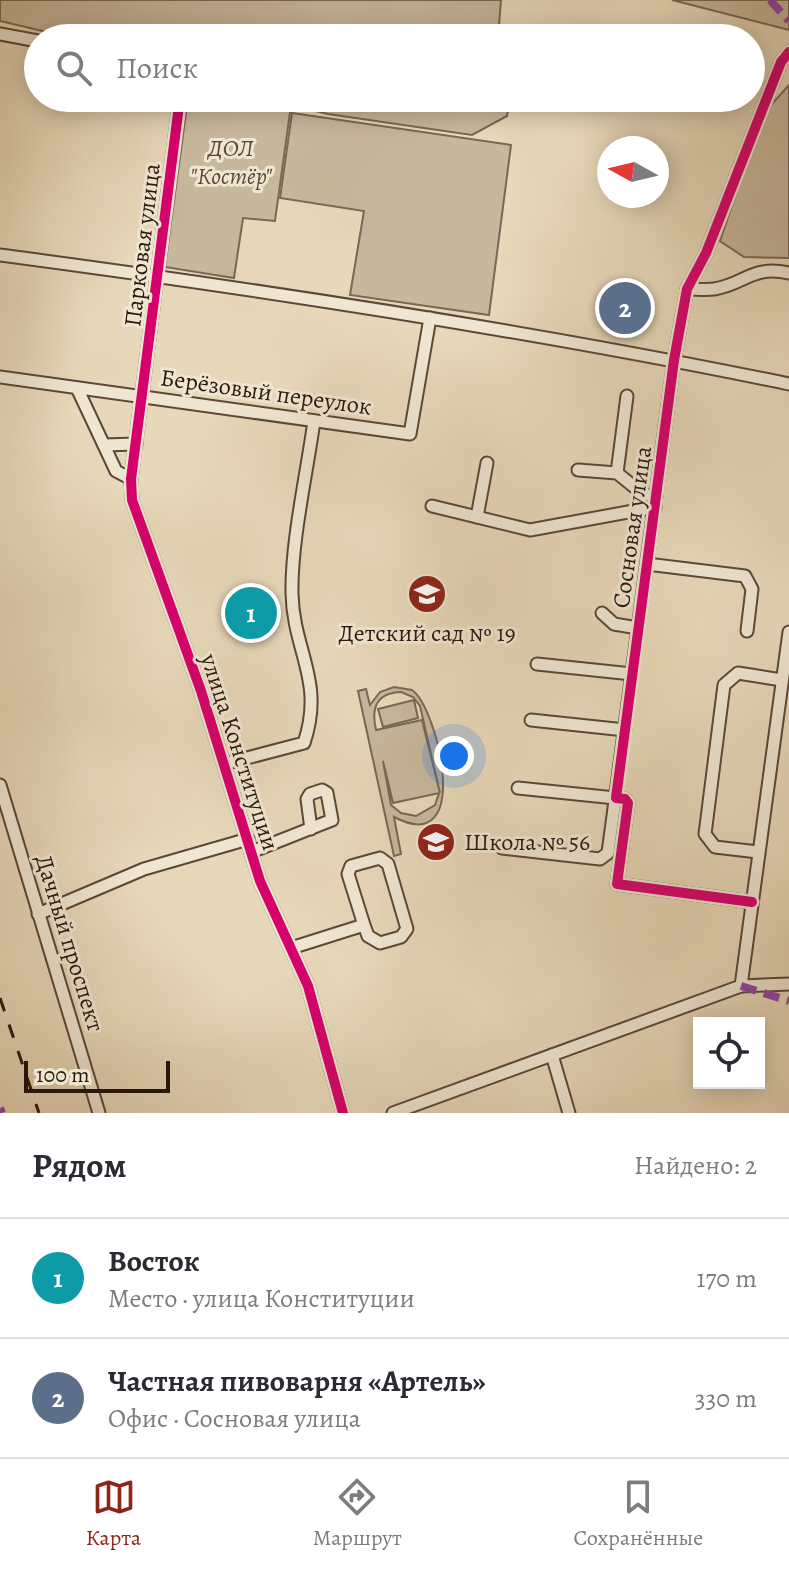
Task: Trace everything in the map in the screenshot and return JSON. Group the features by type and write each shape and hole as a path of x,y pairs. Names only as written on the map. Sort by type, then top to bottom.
{"street":[{"path":"0,34 24,38"},
{"name":"Сосновая улица","path":"765,103 781,62 789,52"},
{"name":"Парковая улица","path":"143,397 178,112"},
{"name":"Сосновая улица","path":"752,902 617,884 628,803 616,798 674,360 687,289 706,253 761,112"},
{"path":"0,255 160,276 430,318 674,360 789,384"},
{"path":"687,289 716,289 750,273 771,269 789,273"},
{"name":"Берёзовый переулок","path":"0,377 410,434 430,318"},
{"path":"77,388 116,471 131,479"},
{"path":"617,473 627,396"},
{"name":"улица Конституции","path":"143,397 131,479 132,500 224,764 260,881 308,986 343,1113"},
{"path":"224,764 304,743 311,724 313,688 292,618 291,588 314,421"},
{"path":"104,445 136,444"},
{"path":"477,517 487,463"},
{"path":"578,470 617,473 655,502"},
{"path":"432,506 530,530 655,502"},
{"path":"647,564 745,576 752,589 747,631"},
{"path":"602,613 614,624 638,628"},
{"path":"741,986 789,632"},
{"path":"537,664 632,674"},
{"path":"758,852 715,847 705,834 724,685 738,673 782,680"},
{"path":"531,720 625,730"},
{"name":"Дачный проспект","path":"0,785 99,1113"},
{"path":"502,848 606,857 616,798 518,788"},
{"path":"251,852 311,829"},
{"path":"38,914 144,869 248,839"},
{"path":"380,858 388,864 407,929 401,937 380,943 368,936 364,925 348,874 351,866 380,858"},
{"path":"291,948 364,925"},
{"path":"393,1113 741,986 789,984"},
{"path":"552,1055 569,1113"}],"green space":[{"path":"0,0 501,0 499,24 24,24 24,27 0,21"},
{"path":"672,0 789,0 789,30"},
{"path":"789,85 789,258 744,257 720,241 765,112"},
{"name":"ДОЛ \"Костёр\"","path":"186,112 290,112 275,221 243,218 234,278 165,267"},
{"name":"ДОЛ \"Костёр\"","path":"320,112 508,112 507,116 472,135"},
{"path":"292,113 511,145 489,315 350,295 364,211 280,198"},
{"path":"394,687 412,690 422,702 439,749 443,776 442,800 434,817 419,824 394,817 401,854 394,856 358,691 366,689 370,705 380,692","holes":["401,692 413,697 420,706 440,793 422,720 376,730 374,715 377,703 386,695","383,761 393,803 439,793 435,805 416,816 401,813 391,805"]},
{"path":"414,700 418,718 383,727 378,709"}],"railway":[{"path":"0,998 39,1113"}],"marked path":[{"path":"770,0 789,21"},
{"path":"741,986 789,1001"},
{"path":"0,1108 2,1113"}],"cycle path":[{"path":"765,103 781,62 789,52"},
{"path":"178,112 131,479 132,500 201,691 260,881 308,986 343,1113"},
{"path":"752,902 617,884 628,803 625,799 616,798 674,360 687,289 706,253 761,112"}],"place":[{"name":"Частная пивоварня «Артель»","path":"625,308"},
{"name":"Детский сад № 19","path":"427,594"},
{"name":"Восток","path":"251,613"},
{"name":"Школа № 56","path":"436,842"}]}
